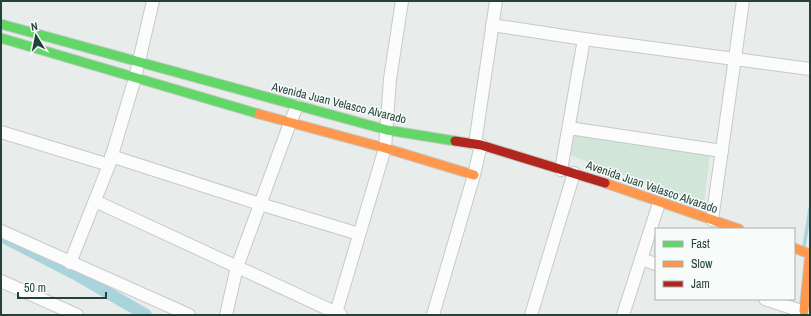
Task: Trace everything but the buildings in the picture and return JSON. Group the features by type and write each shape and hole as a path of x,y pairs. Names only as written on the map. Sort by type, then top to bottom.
{"street":[{"path":"70,263 110,161 135,78 153,1"},
{"path":"95,201 338,314 359,234 386,148 390,79 402,1"},
{"path":"433,315 474,175 496,1"},
{"path":"712,220 743,1"},
{"name":"Avenida Juan Velasco Alvarado","path":"1,24 386,130 478,145 574,173 736,228"},
{"path":"492,26 810,69"},
{"path":"1,38 290,123 386,148 474,175"},
{"path":"561,170 584,39"},
{"path":"226,315 237,267 297,106"},
{"path":"569,128 722,151"},
{"path":"1,132 110,161 359,234"},
{"path":"531,315 574,173"},
{"path":"623,315 659,203"},
{"path":"1,231 189,315"},
{"path":"768,300 807,313 810,254 795,248"},
{"path":"641,259 655,264"},
{"path":"1,280 77,315"}],"green space":[{"path":"574,135 710,154 704,205 570,155"}],"waterway":[{"path":"804,247 810,209"},
{"path":"7,239 77,275 146,315"}],"traffic: fast":[{"path":"1,24 387,130 455,141"},
{"path":"1,38 259,114"}],"traffic: slow":[{"path":"259,114 385,148 474,175"},
{"path":"605,183 736,228"},
{"path":"795,248 810,254"},
{"path":"804,311 810,253"}],"traffic: jam":[{"path":"455,141 481,145 605,183"}]}
